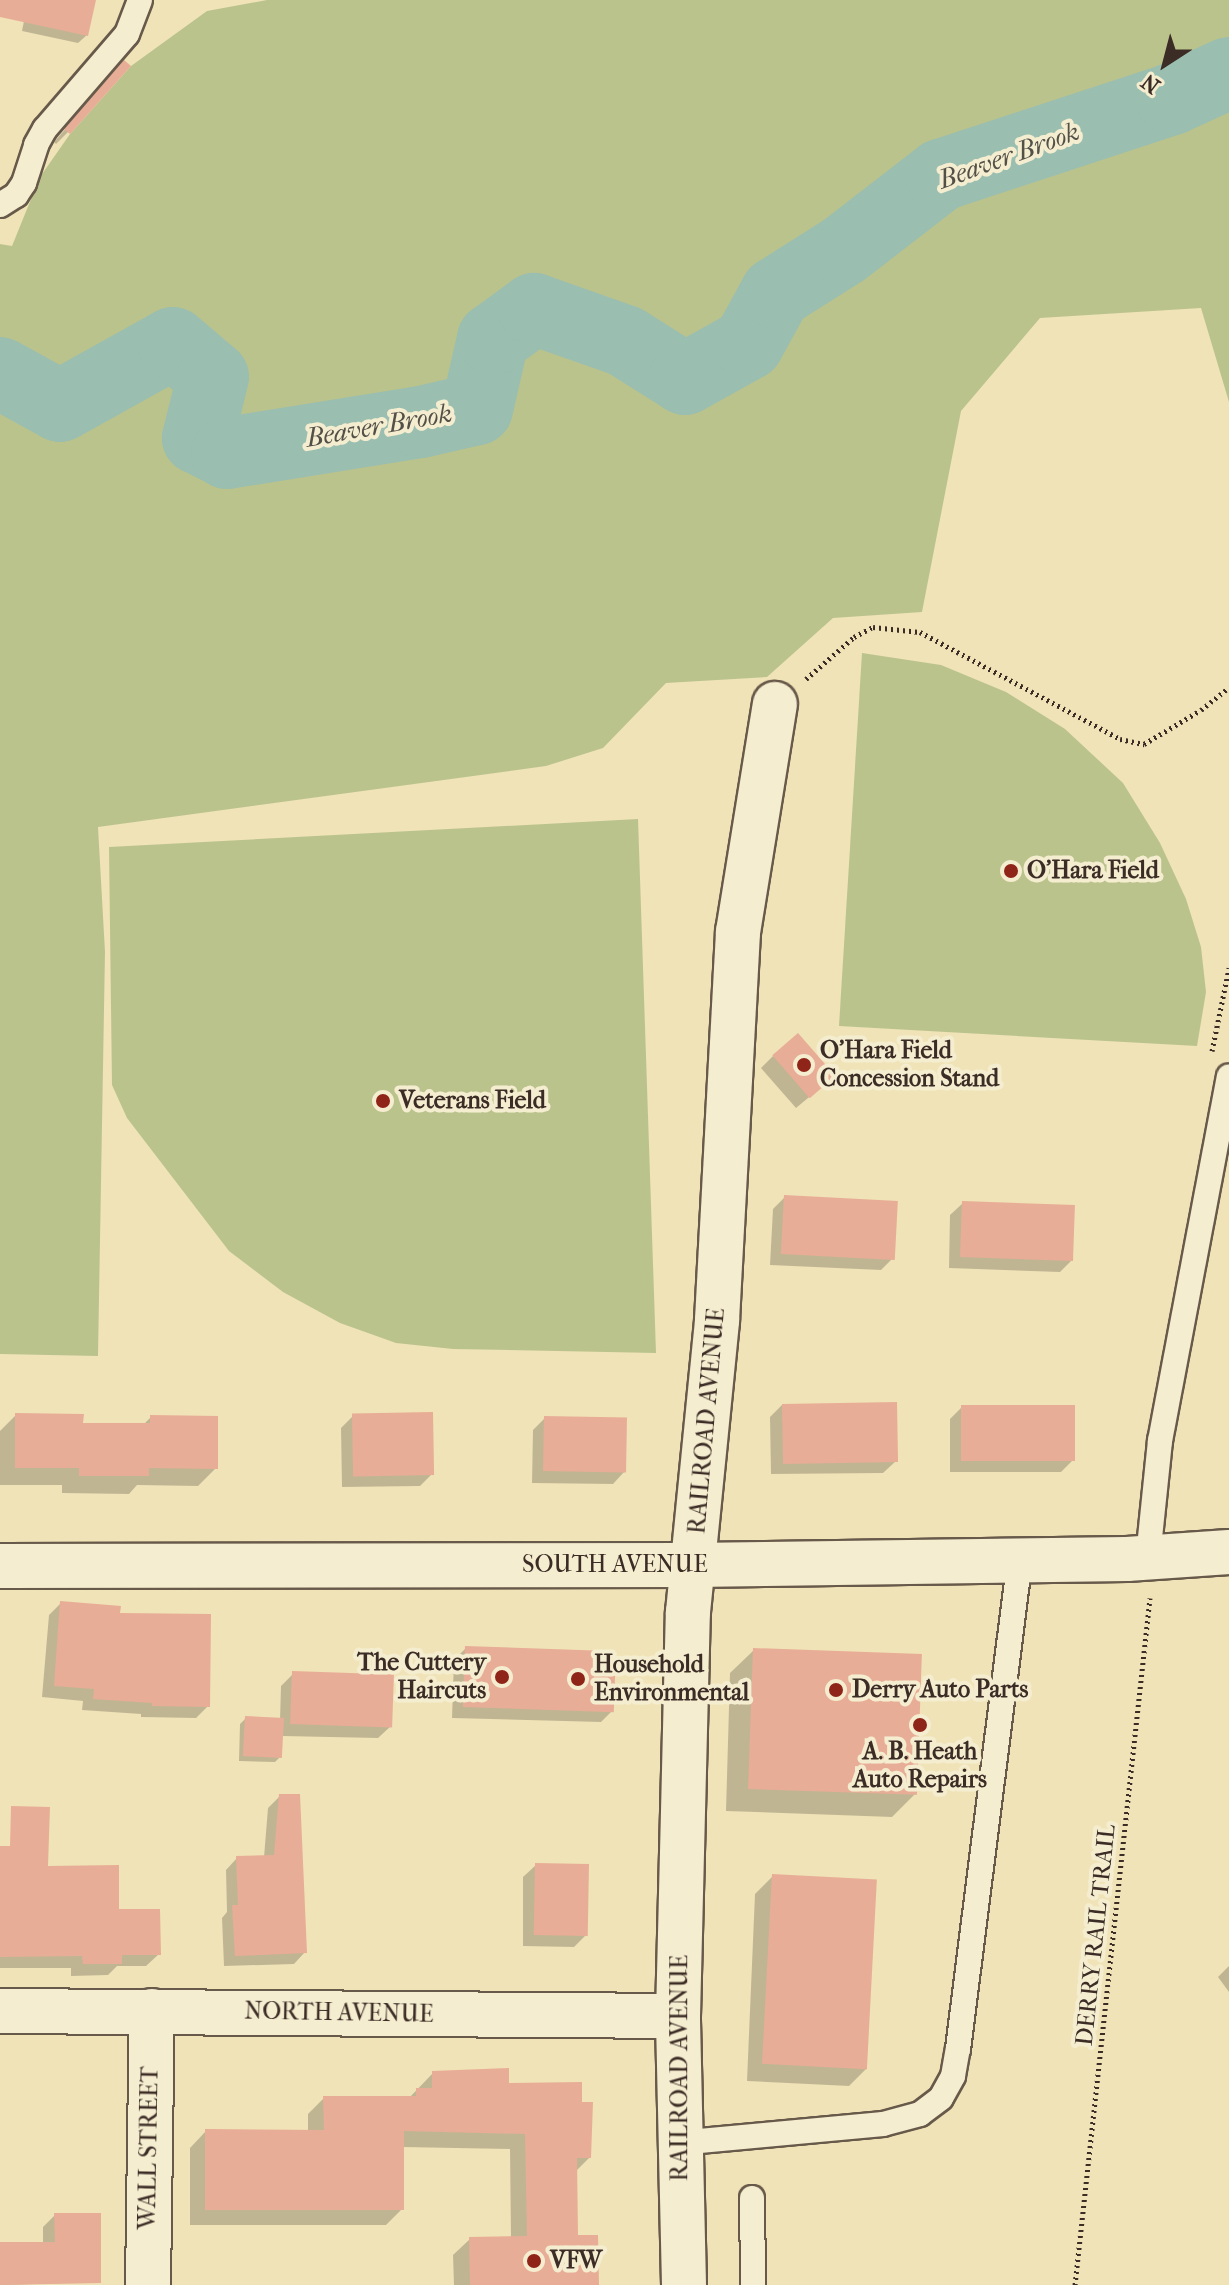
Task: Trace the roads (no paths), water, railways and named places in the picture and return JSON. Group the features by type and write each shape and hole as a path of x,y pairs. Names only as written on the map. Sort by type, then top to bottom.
{"street":[{"name":"RAILROAD AVENUE","path":"684,2285 678,2143 678,2016 688,1612 717,1320 738,932 775,704"},
{"name":"SOUTH AVENUE","path":"0,1566 1020,1561 1149,1572 1229,1552"},
{"name":"NORTH AVENUE","path":"0,2011 678,2016"},
{"name":"WALL STREET","path":"148,2285 152,2011"}],"lane":[{"path":"0,205 16,195 24,183 36,145 45,129 127,34 140,0"},
{"path":"1149,1572 1160,1441 1229,1076"},
{"path":"678,2143 883,2124 920,2114 941,2098 953,2076 958,2049 1020,1561"},
{"path":"752,2198 753,2285"}],"waterway":[{"name":"Beaver Brook","path":"0,373 60,406 173,343 213,377 198,438 227,453 421,422 477,409 493,339 534,309 625,341 685,379 748,344 776,293 844,250 941,175 1172,99 1229,73"}],"place":[{"name":"O'Hara Field","path":"1011,871"},
{"name":"O'Hara Field Concession Stand","path":"804,1065"},
{"name":"Veterans Field","path":"383,1101"},
{"name":"The Cuttery Haircuts","path":"502,1677"},
{"name":"Household Environmental","path":"578,1679"},
{"name":"Derry Auto Parts","path":"836,1690"},
{"name":"A. B. Heath Auto Repairs","path":"920,1725"},
{"name":"VFW","path":"534,2261"}]}
